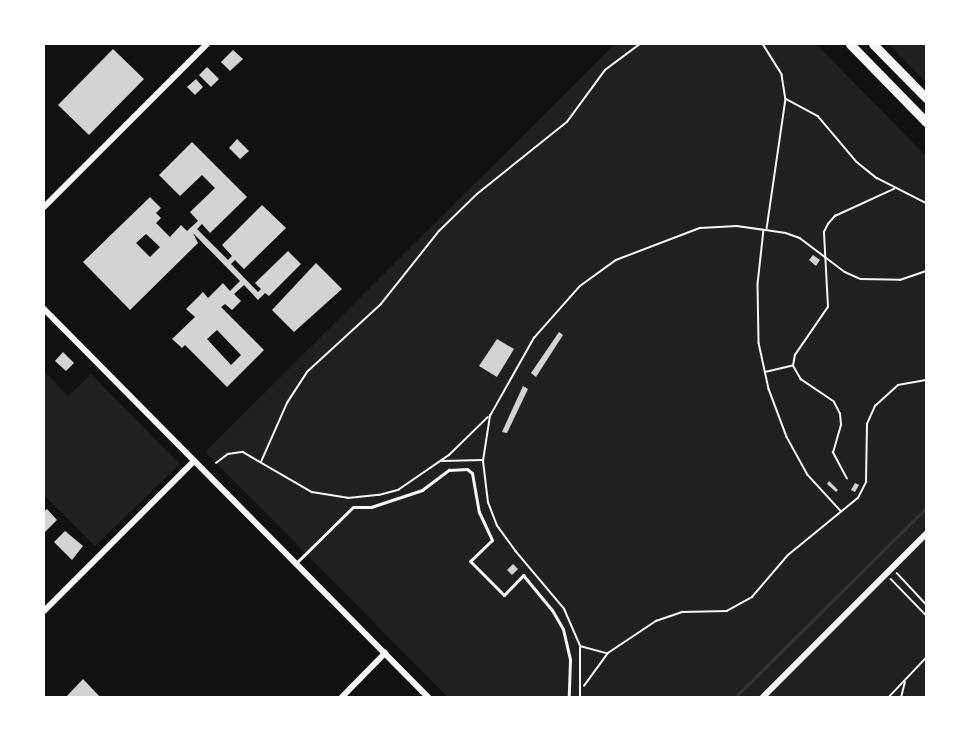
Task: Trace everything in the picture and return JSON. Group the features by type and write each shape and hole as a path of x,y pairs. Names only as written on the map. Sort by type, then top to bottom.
{"main road":[{"path":"849,44 927,122"},
{"path":"873,44 927,98"}],"street":[{"path":"44,207 207,44"},
{"path":"44,309 429,698"},
{"path":"44,611 194,461"},
{"path":"762,698 927,534"},
{"path":"341,698 386,653"}],"lane":[{"path":"296,564 353,507 381,504 422,490 449,470 467,469 472,473 479,512 492,540 470,561 504,595 523,575 552,610 563,629 570,660 569,698"}],"path":[{"path":"261,462 282,413 308,371 381,304 439,231 477,194 567,122 605,70 640,44"},
{"path":"763,44 782,75 786,99 758,284 759,343 764,372 787,437 808,475 841,512"},
{"path":"786,99 818,116 857,162 894,189 927,202"},
{"path":"847,479 833,453 841,425 840,414 834,402 801,380 793,366 798,345 828,307 824,232 836,216 894,189"},
{"path":"216,463 234,452 261,462 312,492 348,498 398,490 441,462 489,416 534,338 559,306 616,260 700,228 766,229 800,238 861,279 900,280 927,271"},
{"path":"764,372 793,366"},
{"path":"583,687 608,653 656,621 682,612 727,611 752,597 788,555 858,498 866,482 867,424 875,406 898,385 927,380"},
{"path":"489,416 483,460 488,503 497,526 564,609 580,646 583,687 580,698"},
{"path":"441,462 483,460"},
{"path":"892,568 927,604"},
{"path":"886,575 926,615"},
{"path":"580,646 608,653"},
{"path":"888,698 927,658"},
{"path":"901,698 906,681"}],"shaded area":[{"path":"615,44 816,44 926,156 926,697 448,697 205,452"},
{"path":"888,44 926,44 926,82"},
{"path":"44,371 68,396 91,374 180,464 95,546 44,495"}],"building":[{"path":"113,49 144,79 89,135 58,105"},
{"path":"233,50 243,59 230,71 221,62"},
{"path":"207,67 219,79 211,87 199,75"},
{"path":"196,79 203,87 195,95 187,87"},
{"path":"237,139 249,151 240,159 229,148"},
{"path":"192,142 247,197 210,233 202,224 197,229 228,260 232,256 222,245 262,205 286,228 244,269 235,260 231,264 258,292 261,289 255,283 288,251 301,264 269,296 265,293 258,300 244,285 234,294 241,301 232,310 225,304 221,307 264,350 227,387 185,345 182,348 172,339 195,317 186,309 203,292 208,298 223,283 230,291 240,281 193,233 198,243 130,310 83,262 150,197 161,208 156,213 161,218 156,223 170,237 181,225 187,231 198,221 190,212 215,188 202,175 180,196 159,175","holes":["146,234 160,247 150,257 136,243","217,330 241,355 231,365 207,339"]},
{"path":"813,255 820,260 816,266 809,260"},
{"path":"316,263 342,289 294,332 272,310"},
{"path":"559,332 563,335 536,377 531,373"},
{"path":"497,339 514,349 497,377 479,366"},
{"path":"63,352 74,363 66,371 55,361"},
{"path":"523,386 528,389 507,433 502,432"},
{"path":"829,481 838,490 836,492 827,484"},
{"path":"855,483 859,485 855,492 851,490"},
{"path":"47,509 57,520 44,533 44,512"},
{"path":"65,531 83,546 72,560 54,542"},
{"path":"513,564 518,569 512,575 507,570"},
{"path":"83,679 101,698 65,698"}],"waterway":[{"path":"734,698 926,508"}]}
